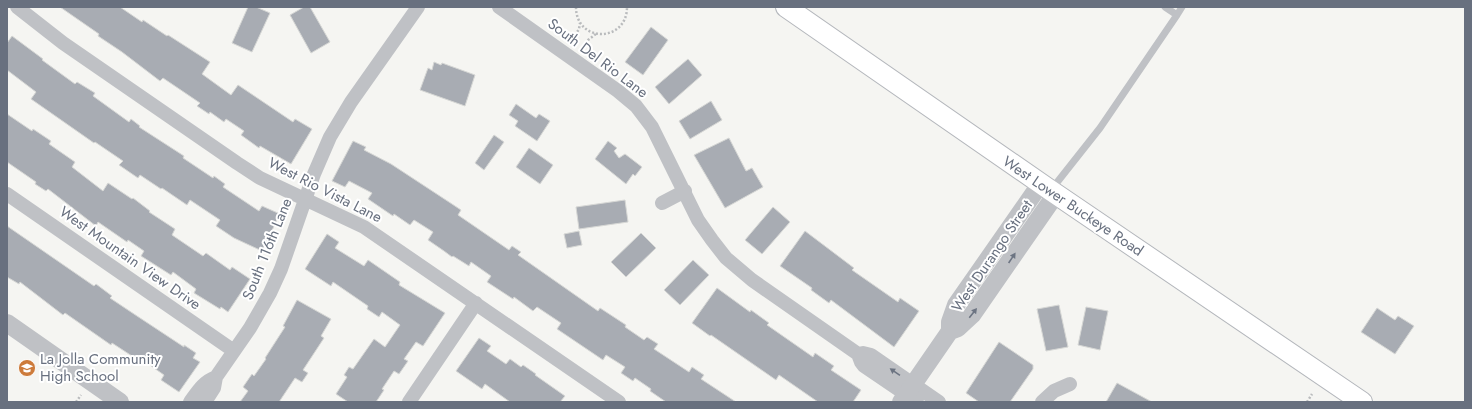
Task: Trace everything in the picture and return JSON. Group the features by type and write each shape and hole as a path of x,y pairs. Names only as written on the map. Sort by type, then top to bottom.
{"main road":[{"name":"West Lower Buckeye Road","path":"786,7 1049,189 1362,402"}],"street":[{"name":"West Rio Vista Lane","path":"17,7 62,43 242,167 260,178 364,226 619,402"},
{"name":"South 116th Lane","path":"205,402 214,388 216,377 258,315 270,293 281,269 321,156 337,125 351,102 418,7"},
{"name":"South Del Rio Lane","path":"499,7 618,90 636,106 652,127 685,191 698,220 712,240 734,266 858,354 864,366 909,396 939,402"},
{"name":"West Durango Street","path":"909,396 950,331 950,322 956,305 1049,189"},
{"path":"662,203 685,191"},
{"name":"West Mountain View Drive","path":"7,194 234,351"},
{"path":"409,402 476,304"},
{"path":"7,323 120,402"},
{"name":"South 116th Lane","path":"190,402 205,382 216,377"},
{"path":"1042,402 1054,390 1070,384"}],"lane":[{"path":"1165,7 1177,15"},
{"path":"1049,189 1100,128 1182,7"}],"path":[{"path":"576,7 576,13 580,22 587,30 596,34 606,34 619,27 625,19 627,7"},
{"path":"570,42 578,29 580,22"},
{"path":"581,50 588,40 596,34"},
{"path":"1307,402 1312,394"},
{"path":"76,402 81,395"}],"building":[{"path":"60,7 120,7 142,22 143,20 210,62 202,74 231,95 238,85 293,122 295,119 312,129 291,164 260,146 259,148 241,135 244,131 226,119 224,122 210,112 209,114 197,106 200,103 163,78 160,81 98,36 99,34"},
{"path":"248,7 256,7 270,13 252,52 232,43"},
{"path":"304,7 310,7 330,42 311,53 290,15"},
{"path":"651,27 668,40 643,75 625,62"},
{"path":"12,36 75,84 77,82 95,93 93,96 129,122 131,119 140,126 139,127 184,156 183,158 213,178 214,176 225,184 223,187 259,211 262,206 280,214 262,251 234,238 216,226 220,220 190,200 187,205 140,175 138,178 119,165 123,161 95,142 94,143 31,99 36,92 7,70 7,43"},
{"path":"688,59 702,75 669,104 655,87"},
{"path":"434,62 441,65 442,63 475,75 465,106 420,90 428,68 432,70"},
{"path":"711,101 722,120 690,139 679,121"},
{"path":"516,104 536,118 539,114 550,121 537,141 515,126 518,121 509,115"},
{"path":"7,114 32,131 33,129 51,141 49,144 75,162 72,167 103,191 108,183 132,199 133,198 150,211 149,212 175,229 172,235 203,256 206,253 230,270 232,267 250,279 228,312 221,307 220,309 194,293 196,289 173,272 171,275 141,256 144,251 128,240 127,242 98,222 96,226 48,189 46,191 35,184 36,182 7,162"},
{"path":"494,135 504,142 484,170 475,163"},
{"path":"729,138 746,171 752,168 763,187 725,208 694,155"},
{"path":"353,141 366,147 364,150 391,164 461,210 458,215 509,250 512,246 521,252 518,255 598,311 600,308 626,325 625,327 644,340 647,337 658,344 654,349 689,372 692,367 704,375 701,379 736,402 666,402 635,378 633,381 621,373 625,367 606,355 603,360 557,329 561,323 537,307 533,311 514,297 513,299 487,282 491,276 471,262 469,266 453,256 452,257 428,240 433,232 414,220 410,225 394,214 393,216 368,199 372,193 349,181 345,187 332,181"},
{"path":"608,141 617,148 614,151 619,158 625,154 642,167 635,176 633,174 626,184 595,159"},
{"path":"529,148 553,165 540,184 516,167"},
{"path":"625,200 628,222 579,229 576,207"},
{"path":"773,207 790,222 762,254 745,240"},
{"path":"7,226 94,286 96,284 112,296 110,298 184,347 184,345 196,353 193,358 200,362 179,392 161,380 164,375 137,356 135,358 112,343 111,345 65,313 63,315 20,282 19,284 7,277"},
{"path":"579,231 582,245 567,248 564,234"},
{"path":"805,231 854,268 852,270 898,302 900,298 919,311 894,347 831,300 829,303 811,290 812,288 780,266"},
{"path":"641,233 656,248 626,277 611,262"},
{"path":"327,234 339,242 335,248 364,266 368,260 400,282 399,285 445,313 423,346 416,342 404,359 408,361 399,374 394,371 382,389 384,390 376,402 348,402 336,394 347,377 344,375 349,367 353,369 374,339 385,347 400,325 382,312 379,317 367,309 368,306 333,282 331,286 305,269"},
{"path":"693,260 709,275 680,305 664,290"},
{"path":"717,288 750,312 751,310 769,323 767,325 813,357 815,353 834,366 831,370 861,390 853,402 818,402 779,375 776,380 692,323"},
{"path":"297,300 331,319 321,336 324,338 303,370 308,373 302,382 295,378 279,402 240,402 248,391 243,387 252,374 254,376 266,359 265,358 285,327 283,326"},
{"path":"1059,305 1068,347 1046,351 1037,309"},
{"path":"1086,307 1108,311 1100,350 1078,345"},
{"path":"1377,308 1395,320 1398,316 1414,326 1395,354 1361,332"},
{"path":"479,338 491,346 487,351 506,364 510,359 521,367 523,365 565,396 560,402 510,402 485,384 482,389 456,371"},
{"path":"999,342 1033,365 1033,369 1010,402 979,402 966,393"},
{"path":"1117,383 1152,402 1106,402"}],"place":[{"name":"La Jolla Community High School","path":"27,368"}]}
